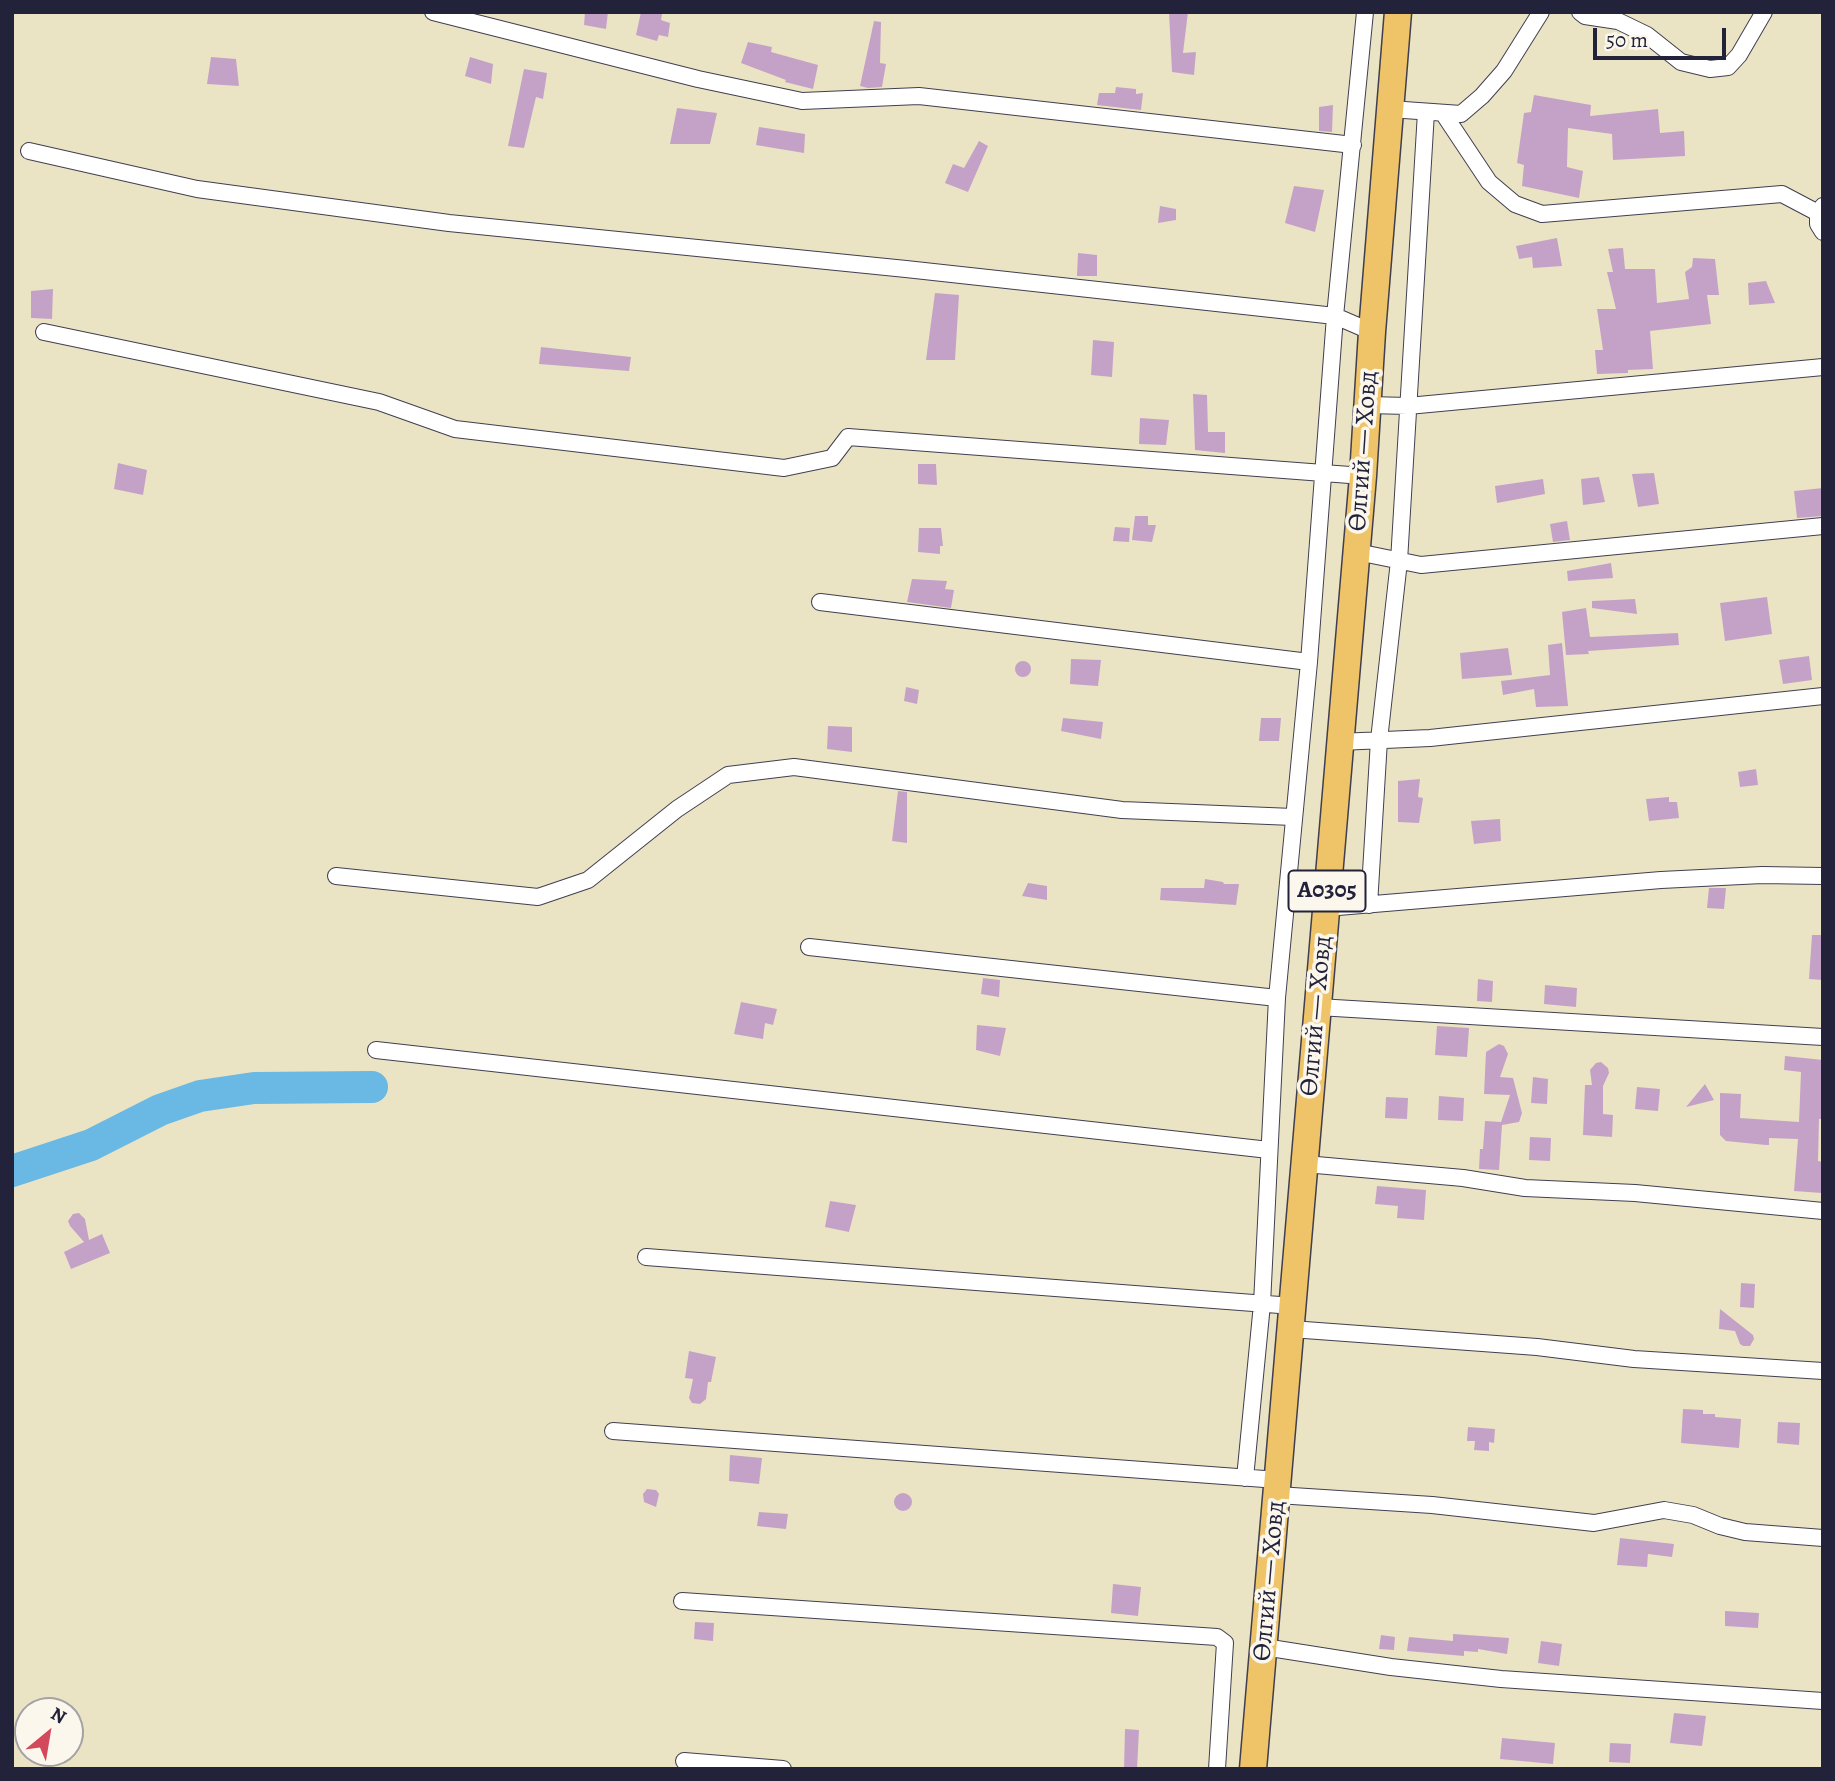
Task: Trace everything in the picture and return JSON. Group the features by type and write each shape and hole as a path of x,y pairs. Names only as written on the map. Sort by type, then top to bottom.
{"highway":[{"name":"Өлгий — Ховд","path":"1253,1769 1357,552 1398,12"}],"street":[{"path":"433,12 698,79 802,101 919,96 1353,145"},
{"path":"1245,1478 1262,1304 1277,998 1309,662 1335,316 1365,12"},
{"path":"1390,109 1461,114 1482,96 1504,71 1541,12"},
{"path":"1580,12 1585,16 1618,21 1647,35 1681,62 1710,69 1728,67 1739,55 1764,12"},
{"path":"1369,905 1379,740 1399,561 1426,112"},
{"path":"1443,113 1489,181 1515,204 1542,214 1782,194 1820,209 1818,224 1823,232"},
{"path":"29,150 197,189 449,223 879,266 1335,316 1372,332"},
{"path":"44,332 379,402 455,429 784,468 832,458 848,437 1363,476"},
{"path":"1368,405 1408,406 1823,368"},
{"path":"1357,552 1421,565 1823,526"},
{"path":"820,602 1309,662"},
{"path":"1339,742 1430,738 1823,696"},
{"path":"336,876 538,897 588,880 677,809 728,775 793,767 1122,810 1293,817"},
{"path":"1326,908 1661,880 1762,875 1823,876"},
{"path":"809,947 1277,998"},
{"path":"1318,1007 1823,1037"},
{"path":"376,1050 1269,1150"},
{"path":"1305,1164 1463,1178 1525,1188 1635,1193 1823,1212"},
{"path":"646,1257 1262,1304 1292,1318 1633,1359 1823,1371"},
{"path":"613,1431 1245,1478 1278,1488 1594,1523 1664,1510 1745,1532 1823,1538"},
{"path":"682,1601 1217,1637 1225,1643 1217,1769"},
{"path":"1264,1647 1391,1667 1501,1679 1823,1701"},
{"path":"684,1761 783,1769"}],"building":[{"path":"585,12 608,12 606,29 584,25"},
{"path":"641,12 662,14 661,20 670,23 668,37 659,35 657,41 636,35"},
{"path":"1169,12 1188,12 1183,53 1196,52 1194,75 1172,72"},
{"path":"874,21 881,22 880,63 886,64 882,87 868,88 860,86"},
{"path":"748,42 772,47 771,52 818,65 813,89 785,82 786,80 741,63"},
{"path":"211,57 236,59 239,86 207,84"},
{"path":"470,57 493,64 491,84 465,76"},
{"path":"524,69 547,73 543,99 536,97 524,148 508,146"},
{"path":"1116,87 1136,89 1136,94 1143,93 1141,110 1097,105 1099,93 1115,93"},
{"path":"1534,95 1591,105 1590,116 1658,109 1660,133 1684,131 1685,156 1613,160 1612,134 1568,128 1567,167 1583,171 1579,198 1522,186 1524,165 1517,163 1524,113 1531,112"},
{"path":"1333,105 1332,132 1319,131 1319,107"},
{"path":"677,108 717,113 710,144 670,144"},
{"path":"759,127 805,134 804,153 756,145"},
{"path":"979,141 988,146 968,192 945,183 953,164 964,168"},
{"path":"1294,186 1324,190 1315,232 1285,223"},
{"path":"1160,206 1176,209 1176,220 1158,223"},
{"path":"1557,238 1562,266 1533,268 1532,257 1519,259 1516,246"},
{"path":"1623,248 1625,269 1655,269 1657,303 1689,299 1685,272 1692,267 1693,258 1715,259 1719,295 1707,295 1711,324 1650,331 1653,369 1597,374 1595,350 1603,350 1597,309 1616,309 1607,272 1613,272 1608,249"},
{"path":"1078,253 1097,255 1097,276 1077,276"},
{"path":"1766,281 1775,303 1749,305 1748,283"},
{"path":"53,289 52,319 31,318 31,291"},
{"path":"935,293 959,295 955,360 926,360"},
{"path":"1093,340 1114,342 1112,377 1091,375"},
{"path":"541,347 631,357 629,371 539,364"},
{"path":"1193,394 1207,395 1208,432 1225,432 1225,453 1195,450"},
{"path":"1140,418 1169,420 1166,445 1139,444"},
{"path":"118,463 147,470 143,495 114,489"},
{"path":"918,464 936,464 937,485 918,484"},
{"path":"1654,473 1659,504 1638,507 1632,474"},
{"path":"1599,477 1605,502 1583,505 1581,479"},
{"path":"1543,479 1545,494 1497,503 1495,486"},
{"path":"1823,488 1823,516 1797,518 1794,491"},
{"path":"1135,516 1148,516 1148,525 1156,525 1152,542 1132,540"},
{"path":"1567,521 1570,540 1553,542 1550,524"},
{"path":"1115,527 1130,528 1129,542 1113,541"},
{"path":"919,528 941,528 943,546 940,546 940,554 918,552"},
{"path":"1611,563 1613,578 1568,581 1567,571"},
{"path":"912,579 947,581 945,589 954,590 951,608 907,602"},
{"path":"1767,597 1772,634 1725,641 1720,603"},
{"path":"1635,599 1637,614 1592,608 1592,601"},
{"path":"1586,608 1590,637 1678,633 1679,645 1566,655 1562,612"},
{"path":"1562,643 1568,706 1536,707 1534,689 1503,695 1501,681 1550,675 1548,645"},
{"path":"1508,648 1512,675 1462,679 1460,653"},
{"path":"1809,656 1812,680 1783,684 1779,660"},
{"path":"1071,659 1101,660 1098,686 1070,684"},
{"path":"1023,661 1031,669 1023,677 1015,669"},
{"path":"906,687 919,690 917,704 904,701"},
{"path":"1063,718 1103,722 1101,739 1061,731"},
{"path":"1261,718 1281,718 1279,741 1259,741"},
{"path":"828,726 852,727 852,752 827,749"},
{"path":"1756,769 1758,785 1740,787 1738,772"},
{"path":"1420,779 1418,797 1423,798 1419,823 1398,822 1398,781"},
{"path":"898,791 907,792 907,843 892,841"},
{"path":"1669,797 1669,802 1677,802 1679,818 1649,821 1646,799"},
{"path":"1500,819 1501,841 1474,844 1471,821"},
{"path":"1205,879 1224,884 1239,884 1236,905 1160,900 1161,888 1204,888"},
{"path":"1028,883 1047,886 1047,900 1022,896"},
{"path":"1709,888 1726,888 1724,909 1707,908"},
{"path":"1812,935 1823,935 1823,980 1809,979"},
{"path":"983,978 1000,980 999,997 981,994"},
{"path":"1478,979 1493,981 1492,1002 1477,1001"},
{"path":"1545,985 1577,988 1576,1007 1544,1004"},
{"path":"741,1002 777,1009 773,1025 765,1023 763,1039 734,1034"},
{"path":"977,1025 1006,1028 1000,1056 976,1050"},
{"path":"1437,1026 1469,1028 1467,1057 1435,1055"},
{"path":"1499,1044 1504,1046 1508,1054 1500,1077 1513,1078 1522,1113 1519,1122 1502,1125 1499,1170 1479,1169 1485,1121 1501,1122 1510,1095 1484,1094 1486,1052"},
{"path":"1785,1056 1823,1060 1823,1119 1819,1119 1818,1161 1823,1162 1822,1193 1794,1191 1798,1139 1769,1138 1769,1145 1766,1145 1726,1141 1720,1135 1720,1093 1741,1094 1740,1118 1799,1122 1801,1072 1784,1070"},
{"path":"1601,1062 1608,1068 1609,1073 1603,1086 1603,1114 1613,1115 1612,1137 1583,1135 1585,1085 1592,1085 1590,1070 1596,1063"},
{"path":"1533,1077 1548,1079 1547,1104 1531,1103"},
{"path":"1705,1084 1714,1100 1686,1107"},
{"path":"1637,1087 1660,1089 1658,1111 1635,1109"},
{"path":"1439,1096 1464,1098 1463,1121 1438,1120"},
{"path":"1386,1097 1408,1098 1407,1119 1385,1118"},
{"path":"1530,1137 1551,1138 1550,1161 1529,1160"},
{"path":"1377,1186 1426,1190 1424,1220 1397,1218 1398,1206 1375,1204"},
{"path":"830,1201 856,1205 849,1232 825,1227"},
{"path":"79,1213 85,1219 89,1240 102,1234 110,1253 71,1269 64,1252 84,1242 68,1221 73,1214"},
{"path":"1741,1283 1755,1284 1754,1308 1740,1307"},
{"path":"1720,1309 1753,1335 1750,1346 1740,1344 1735,1331 1719,1329"},
{"path":"689,1351 716,1357 706,1399 700,1404 692,1403 689,1398 693,1379 685,1378"},
{"path":"1683,1409 1703,1410 1703,1414 1715,1414 1715,1417 1741,1419 1739,1448 1681,1443"},
{"path":"1778,1422 1800,1423 1799,1445 1777,1443"},
{"path":"1468,1427 1495,1429 1494,1443 1489,1442 1489,1451 1474,1450 1475,1441 1467,1441"},
{"path":"730,1455 762,1458 759,1484 729,1481"},
{"path":"647,1489 656,1490 659,1494 656,1507 644,1502 643,1494"},
{"path":"903,1493 909,1496 912,1502 909,1508 903,1511 897,1508 894,1502 897,1496"},
{"path":"759,1512 788,1514 786,1529 757,1526"},
{"path":"1620,1538 1674,1544 1672,1557 1648,1554 1647,1567 1617,1565"},
{"path":"1113,1584 1141,1587 1138,1616 1111,1613"},
{"path":"1725,1611 1759,1613 1758,1628 1725,1626"},
{"path":"695,1622 714,1623 713,1641 694,1639"},
{"path":"1453,1634 1509,1638 1507,1654 1478,1649 1478,1652 1464,1651 1464,1656 1407,1651 1409,1637 1453,1641"},
{"path":"1381,1635 1395,1637 1394,1650 1379,1649"},
{"path":"1541,1641 1562,1644 1559,1666 1538,1663"},
{"path":"1674,1713 1706,1716 1702,1746 1670,1743"},
{"path":"1125,1729 1139,1730 1137,1769 1124,1769"},
{"path":"1502,1738 1555,1743 1553,1764 1500,1759"},
{"path":"1610,1743 1631,1744 1630,1763 1609,1762"}],"waterway":[{"path":"12,1171 91,1145 160,1110 200,1096 254,1088 372,1087"}]}
